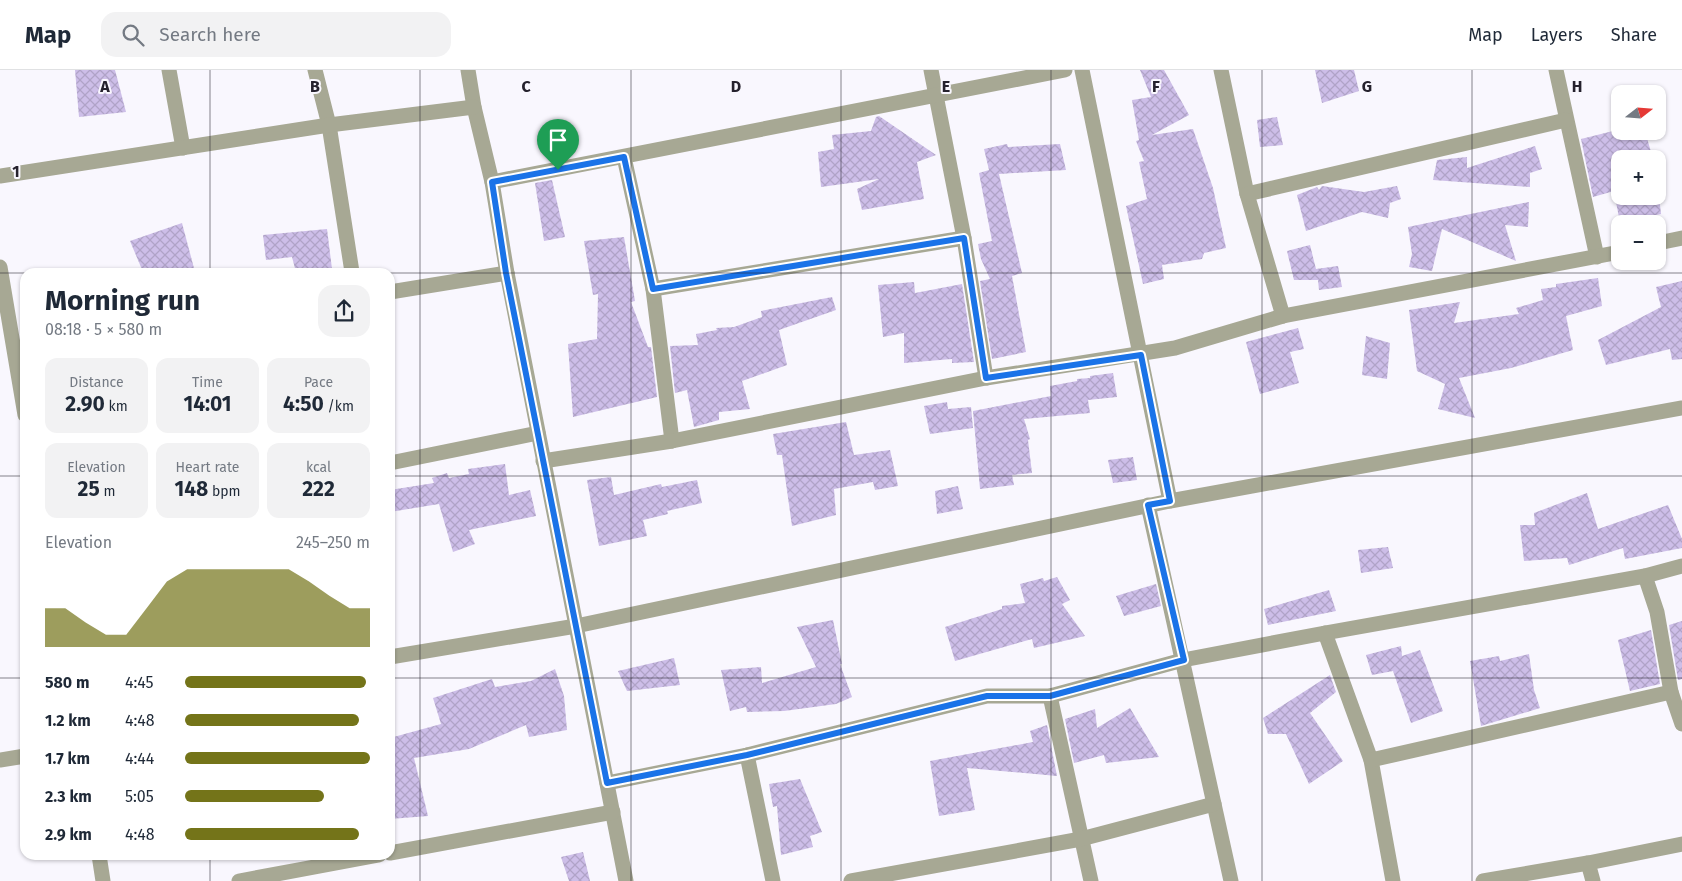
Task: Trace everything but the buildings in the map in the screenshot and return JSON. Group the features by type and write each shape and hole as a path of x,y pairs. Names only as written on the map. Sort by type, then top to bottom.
{"street":[{"path":"168,70 183,148"},
{"path":"315,70 329,125 351,268"},
{"path":"468,70 474,107 492,182 506,273 626,881"},
{"path":"931,70 964,238 986,378"},
{"path":"492,182 1065,70"},
{"path":"1082,70 1170,501"},
{"path":"1220,70 1247,194 1283,316"},
{"path":"1556,70 1597,257"},
{"path":"0,176 329,125 474,107"},
{"path":"1247,194 1566,120"},
{"path":"624,157 653,289 672,440"},
{"path":"653,289 964,238"},
{"path":"1666,241 1682,238"},
{"path":"543,461 672,440 986,378 1141,355 1176,348 1283,316 1611,254"},
{"path":"0,267 20,358"},
{"path":"395,291 506,273"},
{"path":"395,656 576,626 1148,505 1682,408"},
{"path":"395,462 538,433"},
{"path":"1148,505 1184,660 1231,881"},
{"path":"607,783 747,755 987,696 1050,696 1184,660 1325,632 1645,576 1682,566"},
{"path":"1645,576 1657,612 1671,692 1682,724"},
{"path":"1325,632 1371,760 1393,881"},
{"path":"1371,760 1671,692"},
{"path":"1050,696 1091,881"},
{"path":"747,755 773,881"},
{"path":"0,760 20,757"},
{"path":"851,881 1081,839 1214,804"},
{"path":"395,852 612,812"},
{"path":"1483,881 1682,844"},
{"path":"100,860 103,881"},
{"path":"239,881 352,860"},
{"path":"1588,863 1593,881"}],"route":[{"path":"624,157 653,289 964,238 986,378 1109,358 1141,355 1170,501 1148,505 1184,660 1050,696 987,696 747,755 607,783 506,273 492,182 558,170 624,157"}]}
